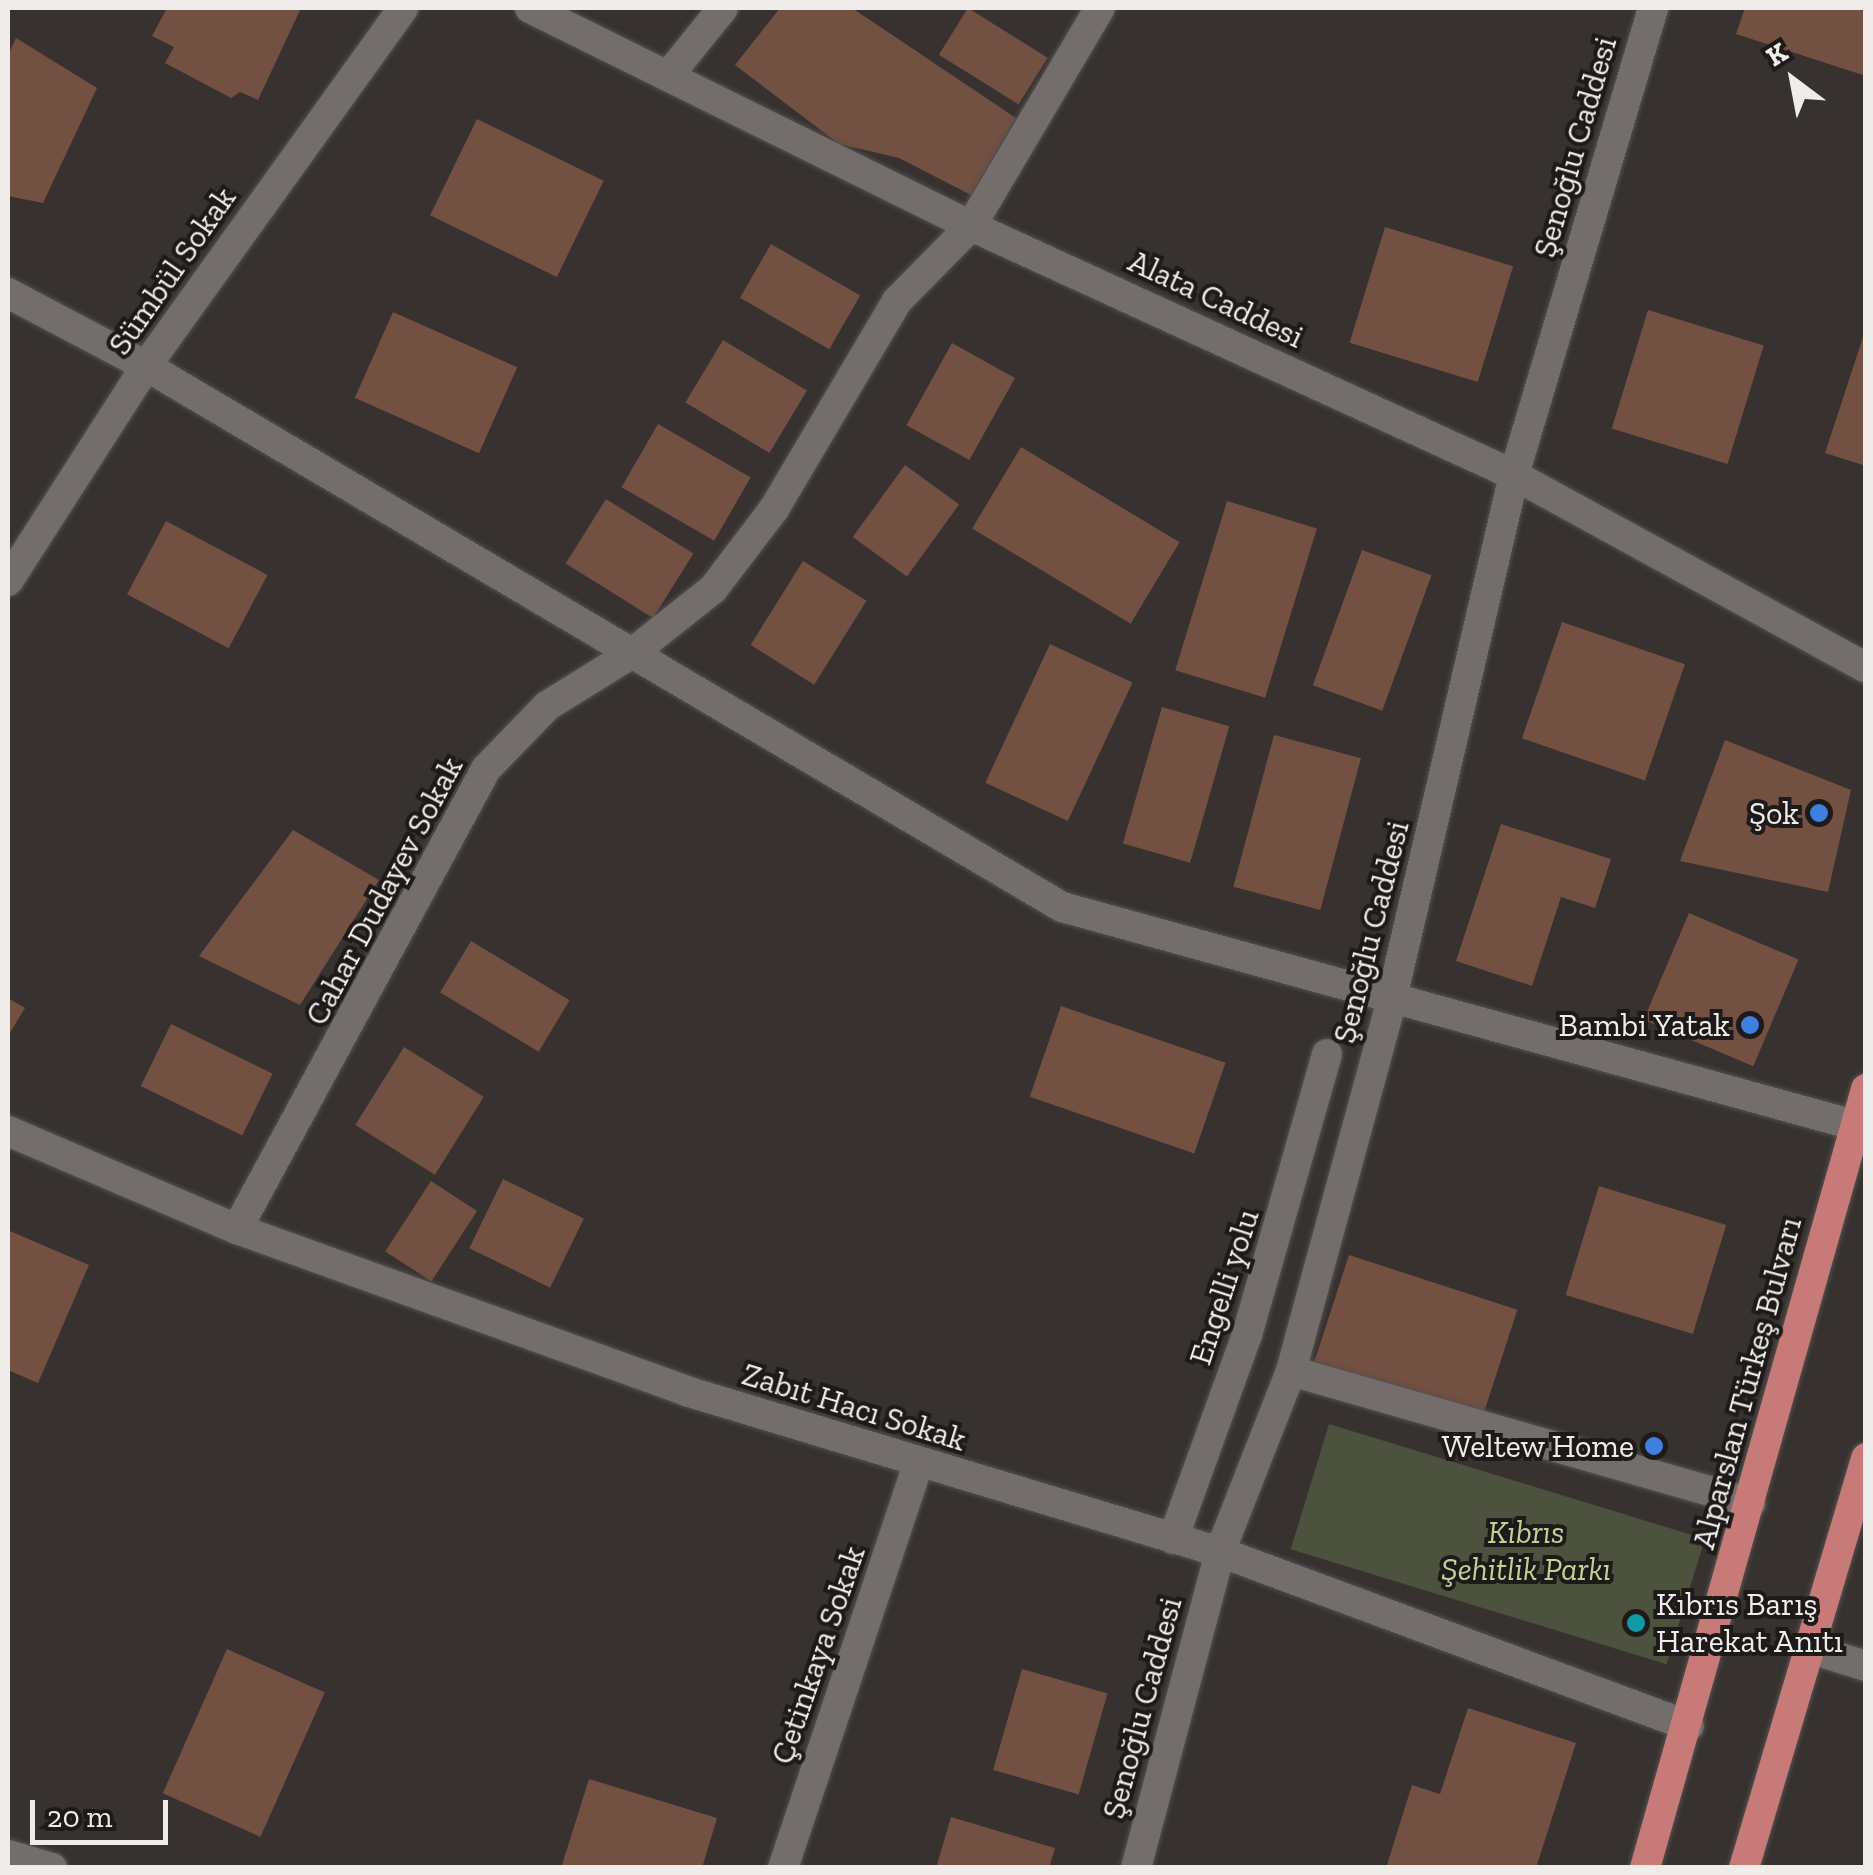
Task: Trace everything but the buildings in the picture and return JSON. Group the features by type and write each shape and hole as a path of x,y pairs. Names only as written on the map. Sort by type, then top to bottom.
{"highway":[{"name":"Alparslan Türkeş Bulvarı","path":"1646,1868 1866,1089"},
{"path":"1744,1868 1866,1458"}],"street":[{"name":"Sümbül Sokak","path":"8,581 146,366 403,8"},
{"name":"Alata Caddesi","path":"530,8 971,226 1514,475 1866,668"},
{"path":"668,76 723,8"},
{"name":"Cahar Dudayev Sokak","path":"237,1229 486,769 547,706 631,654 713,588 774,509 897,302 971,226 1100,8"},
{"name":"Şenoğlu Caddesi","path":"1136,1868 1220,1552 1290,1372 1391,1002 1514,475 1653,8"},
{"path":"8,294 146,366 1062,907 1391,1002 1854,1125"},
{"name":"Engelli yolu","path":"1173,1539 1247,1335 1328,1054"},
{"name":"Zabıt Hacı Sokak","path":"8,1131 237,1229 918,1465 1220,1552 1689,1726"},
{"path":"1290,1372 1750,1503"},
{"name":"Çetinkaya Sokak","path":"784,1868 918,1465"},
{"path":"1811,1649 1866,1666"},
{"path":"8,1855 52,1868"}],"green space":[{"name":"Kıbrıs Şehitlik Parkı","path":"1329,1424 1705,1539 1667,1664 1291,1549"}],"place":[{"name":"Şok","path":"1819,813"},
{"name":"Bambi Yatak","path":"1750,1025"},
{"name":"Weltew Home","path":"1654,1446"},
{"name":"Kıbrıs Barış Harekat Anıtı","path":"1636,1623"}]}
